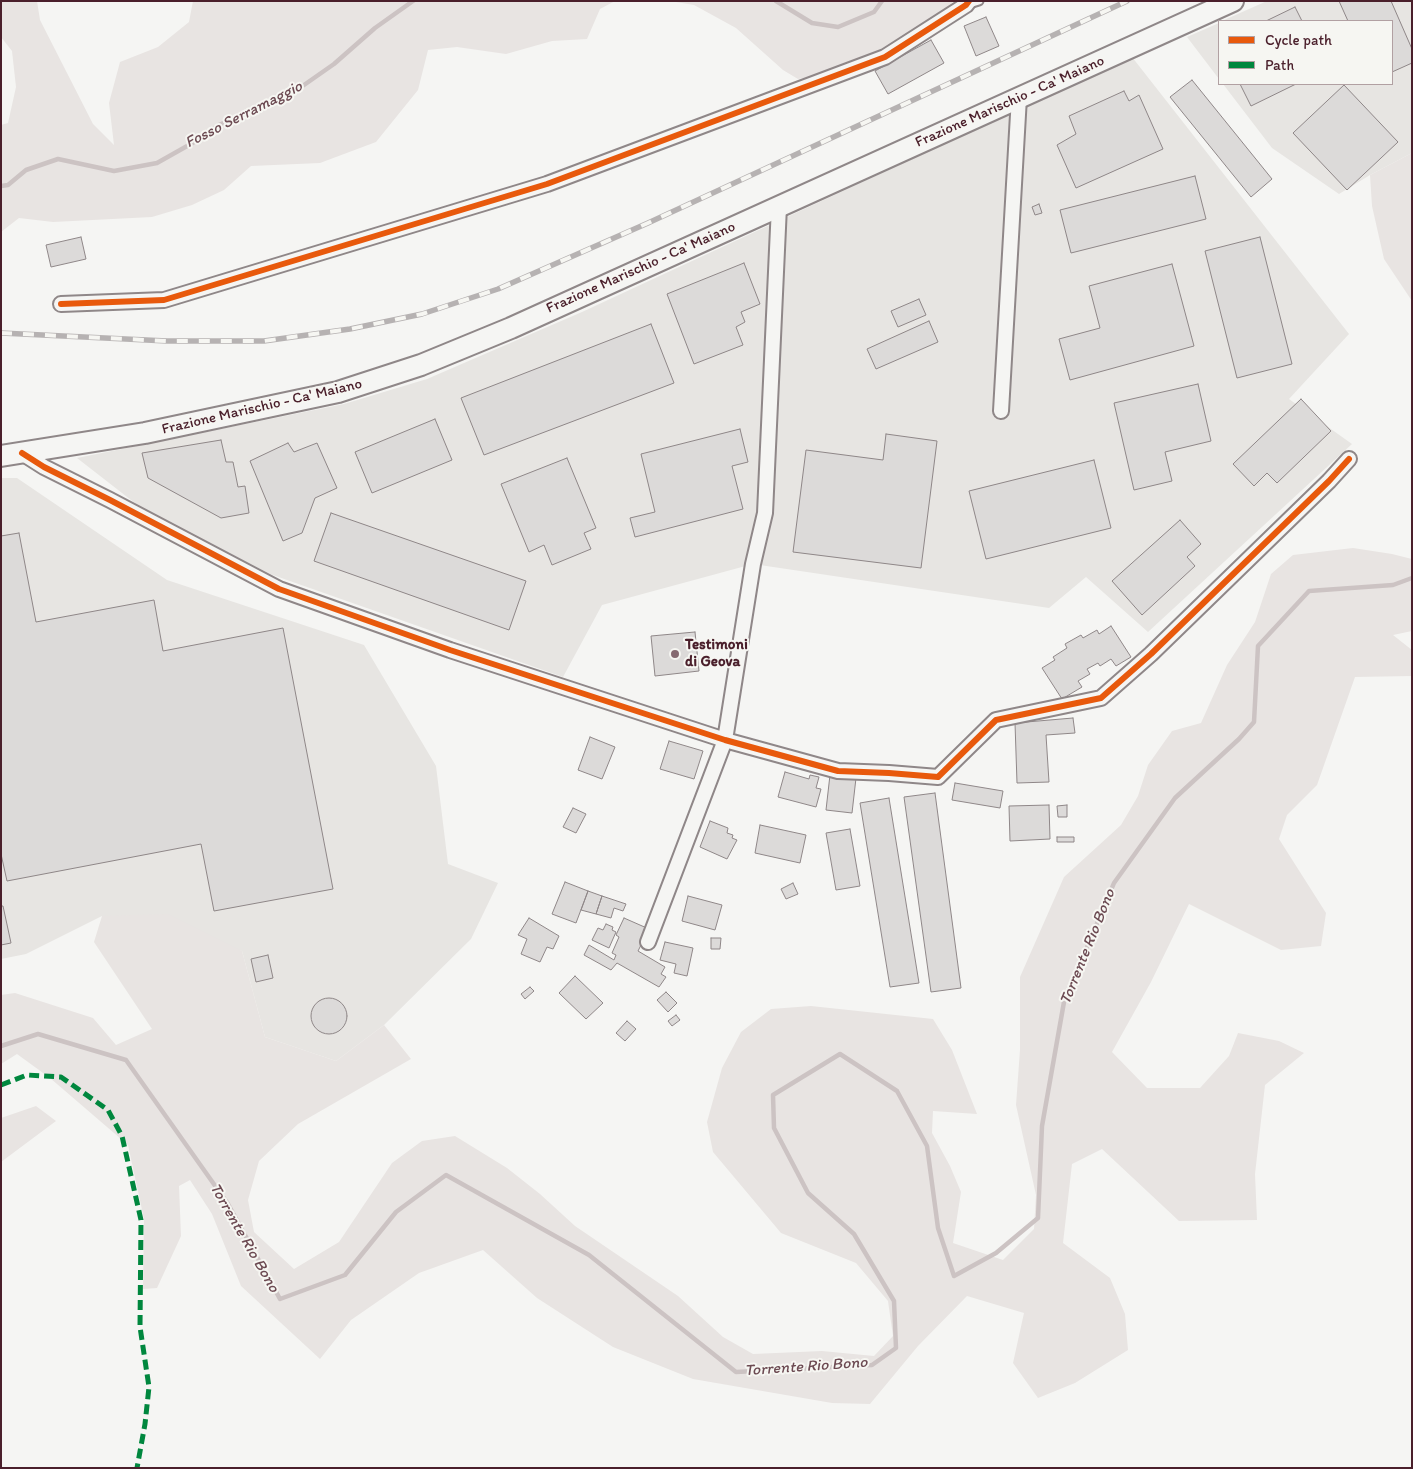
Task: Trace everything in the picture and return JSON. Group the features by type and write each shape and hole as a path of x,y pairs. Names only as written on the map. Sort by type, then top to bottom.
{"main road":[{"name":"Frazione Marischio - Ca' Maiano","path":"1,456 145,433 338,392 412,368 510,328 1233,1"}],"street":[{"path":"61,304 164,300 547,184 885,57 971,3"},
{"path":"1001,411 1020,97"},
{"path":"648,942 725,740 753,564 765,513 779,206"},
{"path":"22,453 44,467 280,589 450,650 725,740 838,771 938,777 996,720 1101,698 1151,654 1349,459"}],"shaded area":[{"path":"1,1 37,1 40,20 93,124 114,145 109,103 120,62 158,47 189,22 193,1 615,1 600,9 587,39 552,41 506,54 457,47 428,50 418,90 376,142 320,163 251,166 224,190 192,205 152,217 53,222 19,218 1,232 1,125 8,123 16,87 12,51 1,37"},
{"path":"670,1 954,1 932,22 901,44 825,75 798,79 783,70 736,28 694,5"},
{"path":"1267,1 1412,1 1412,153 1339,194 1272,148 1224,85 1393,85 1393,20 1224,20"},
{"path":"1218,23 1218,78 1187,37"},
{"path":"1132,57 1349,334 1289,399 1352,444 1148,632 1086,577 1049,608 753,564 602,605 563,677 270,574 140,507 77,458 344,404 427,379 582,312"},
{"path":"1412,153 1412,301 1384,259 1372,206 1370,175"},
{"path":"1,478 17,478 167,580 364,645 436,766 448,864 498,883 471,939 384,1025 336,1061 265,1037 242,951 102,916 26,954 1,959"},
{"path":"1353,548 1412,559 1412,631 1393,635 1412,650 1412,676 1355,677 1317,785 1287,815 1279,839 1326,913 1321,946 1281,950 1189,904 1151,982 1112,1052 1147,1088 1200,1088 1229,1056 1238,1033 1279,1041 1304,1053 1265,1085 1255,1174 1257,1220 1179,1221 1102,1149 1072,1164 1063,1243 1110,1278 1125,1314 1128,1350 1075,1383 1038,1398 1013,1363 1024,1313 967,1296 918,1346 870,1404 832,1403 693,1379 613,1347 537,1298 483,1250 419,1273 351,1320 320,1359 241,1286 212,1214 190,1180 179,1186 181,1236 157,1288 143,1289 144,1219 128,1145 50,1078 17,1054 1,1064 1,995 15,993 93,1018 116,1045 152,1029 94,942 102,916 168,914 242,951 265,1037 336,1061 384,1025 411,1059 298,1124 259,1161 248,1200 254,1232 294,1269 339,1242 392,1163 422,1141 455,1136 507,1168 540,1194 575,1226 678,1296 723,1337 753,1354 822,1351 874,1356 893,1336 888,1301 856,1263 781,1233 713,1152 707,1122 722,1068 741,1032 771,1009 811,1006 933,1019 952,1050 977,1114 933,1111 932,1133 950,1166 961,1192 953,1243 1003,1260 1034,1229 1036,1195 1016,1105 1020,1050 1020,977 1064,877 1121,825 1138,796 1148,765 1172,731 1201,723 1227,665 1255,622 1271,574 1293,555"},
{"path":"36,1106 56,1121 1,1162 1,1118"}],"building":[{"path":"1339,1 1391,1 1412,49 1412,63 1393,72 1393,20 1348,20"},
{"path":"1295,7 1302,20 1268,20"},
{"path":"986,17 999,46 976,56 964,26"},
{"path":"931,40 944,63 888,94 875,71"},
{"path":"1192,80 1272,179 1251,197 1170,97"},
{"path":"1240,85 1294,85 1251,106"},
{"path":"1344,85 1398,142 1347,190 1293,133"},
{"path":"1124,91 1129,101 1139,95 1163,149 1076,188 1057,145 1076,134 1069,116"},
{"path":"1195,176 1206,219 1071,253 1060,210"},
{"path":"1039,204 1042,213 1035,215 1032,207"},
{"path":"81,237 86,259 51,267 46,245"},
{"path":"1260,237 1292,364 1237,378 1205,251"},
{"path":"744,263 760,304 741,312 745,322 736,327 743,345 694,364 667,294"},
{"path":"1172,264 1194,346 1070,380 1059,339 1100,328 1089,286"},
{"path":"919,299 926,315 898,327 891,311"},
{"path":"929,321 938,342 876,369 867,349"},
{"path":"651,324 674,383 484,455 461,398"},
{"path":"1198,384 1211,441 1165,452 1172,481 1134,490 1114,403"},
{"path":"1301,399 1331,431 1277,483 1267,473 1254,486 1233,464"},
{"path":"435,419 452,460 372,493 355,452"},
{"path":"740,429 748,462 732,466 743,509 635,537 630,518 655,512 641,454"},
{"path":"886,434 937,441 921,568 793,552 806,450 883,460"},
{"path":"221,440 226,462 233,462 238,487 245,486 249,513 221,518 148,478 142,453"},
{"path":"288,443 294,452 317,443 337,488 315,498 302,533 283,541 250,461"},
{"path":"567,458 596,528 584,533 591,549 552,565 544,545 529,552 501,484"},
{"path":"1094,460 1111,528 986,559 969,491"},
{"path":"331,513 526,581 509,630 314,561"},
{"path":"1180,520 1201,544 1187,557 1195,566 1142,615 1112,581"},
{"path":"19,533 36,622 154,600 163,651 283,628 333,889 214,911 201,844 7,881 1,854 1,536"},
{"path":"1111,626 1131,657 1116,666 1111,659 1100,666 1098,663 1087,669 1090,674 1078,681 1082,687 1062,699 1042,668 1055,660 1053,657 1067,648 1065,644 1081,635 1083,638 1097,630 1099,634"},
{"name":"Testimoni di Geova","path":"695,632 699,671 655,676 651,636"},
{"path":"1073,718 1075,733 1046,735 1049,782 1017,783 1015,723"},
{"path":"590,737 615,747 602,779 578,770"},
{"path":"669,741 703,751 694,779 660,769"},
{"path":"785,772 809,779 810,775 819,777 816,788 821,789 816,807 778,797"},
{"path":"830,775 856,778 852,813 826,810"},
{"path":"955,783 1003,791 1000,808 952,800"},
{"path":"935,793 961,988 931,992 904,797"},
{"path":"889,798 919,983 890,987 860,803"},
{"path":"1049,805 1050,839 1010,841 1009,806"},
{"path":"1067,805 1067,817 1058,817 1057,806"},
{"path":"573,808 586,814 576,833 563,827"},
{"path":"710,821 728,828 727,833 733,835 732,838 737,840 727,859 700,847"},
{"path":"760,825 806,835 800,863 755,853"},
{"path":"850,829 860,886 836,890 826,833"},
{"path":"1057,837 1074,837 1074,842 1057,842"},
{"path":"565,882 588,891 576,923 552,914"},
{"path":"793,883 798,894 786,899 781,889"},
{"path":"588,891 602,896 596,914 581,910"},
{"path":"602,896 626,904 623,911 614,908 611,918 596,914"},
{"path":"688,896 722,905 715,930 682,921"},
{"path":"1,906 3,906 11,943 1,945"},
{"path":"529,918 559,936 553,949 547,947 540,962 521,954 527,939 518,935"},
{"path":"624,918 649,929 638,951 665,967 661,974 666,977 659,987 617,963 611,970 584,955 589,945 614,960 616,955 612,953 619,937 616,935"},
{"path":"606,924 613,927 612,930 616,932 609,948 592,940 598,928 603,930"},
{"path":"711,938 721,938 720,949 711,949"},
{"path":"665,942 693,948 687,976 674,973 676,964 660,960"},
{"path":"268,955 273,978 256,982 251,959"},
{"path":"575,976 603,1003 586,1019 559,993"},
{"path":"530,987 534,991 525,999 521,994"},
{"path":"666,992 677,1003 668,1012 657,1000"},
{"path":"329,998 342,1003 347,1016 342,1029 329,1034 316,1029 311,1016 316,1003"},
{"path":"676,1015 680,1020 672,1026 668,1021"},
{"path":"627,1021 636,1029 625,1041 616,1033"}],"waterway":[{"name":"Fosso Serramaggio","path":"1,186 8,185 26,170 58,159 114,171 157,163 196,141 219,125 294,92 334,64 375,28 413,1"},
{"name":"Fosso Serramaggio","path":"776,1 812,23 838,27 874,12 882,1"},
{"name":"Torrente Rio Bono","path":"1,1046 38,1034 126,1060 228,1204 280,1299 345,1275 396,1212 446,1175 589,1255 736,1372 872,1365 896,1348 894,1301 854,1234 808,1193 774,1128 773,1095 840,1054 897,1091 927,1146 938,1228 954,1276 996,1253 1038,1218 1042,1126 1064,1002 1114,883 1175,798 1239,739 1254,722 1258,646 1309,591 1393,585 1412,578"}],"railway":[{"path":"1,333 167,341 264,341 350,329 422,314 498,289 648,223 1127,1"}],"marked path":[{"path":"1,1085 27,1075 61,1077 108,1110 122,1136 141,1220 140,1327 149,1387 137,1468"}],"cycle path":[{"path":"61,304 164,300 547,184 885,57 966,5 969,1"},
{"path":"22,453 44,467 279,589 450,650 725,740 838,771 938,777 996,720 1101,698 1151,654 1329,481 1349,459"}],"place":[{"name":"Testimoni di Geova","path":"675,654"}]}
